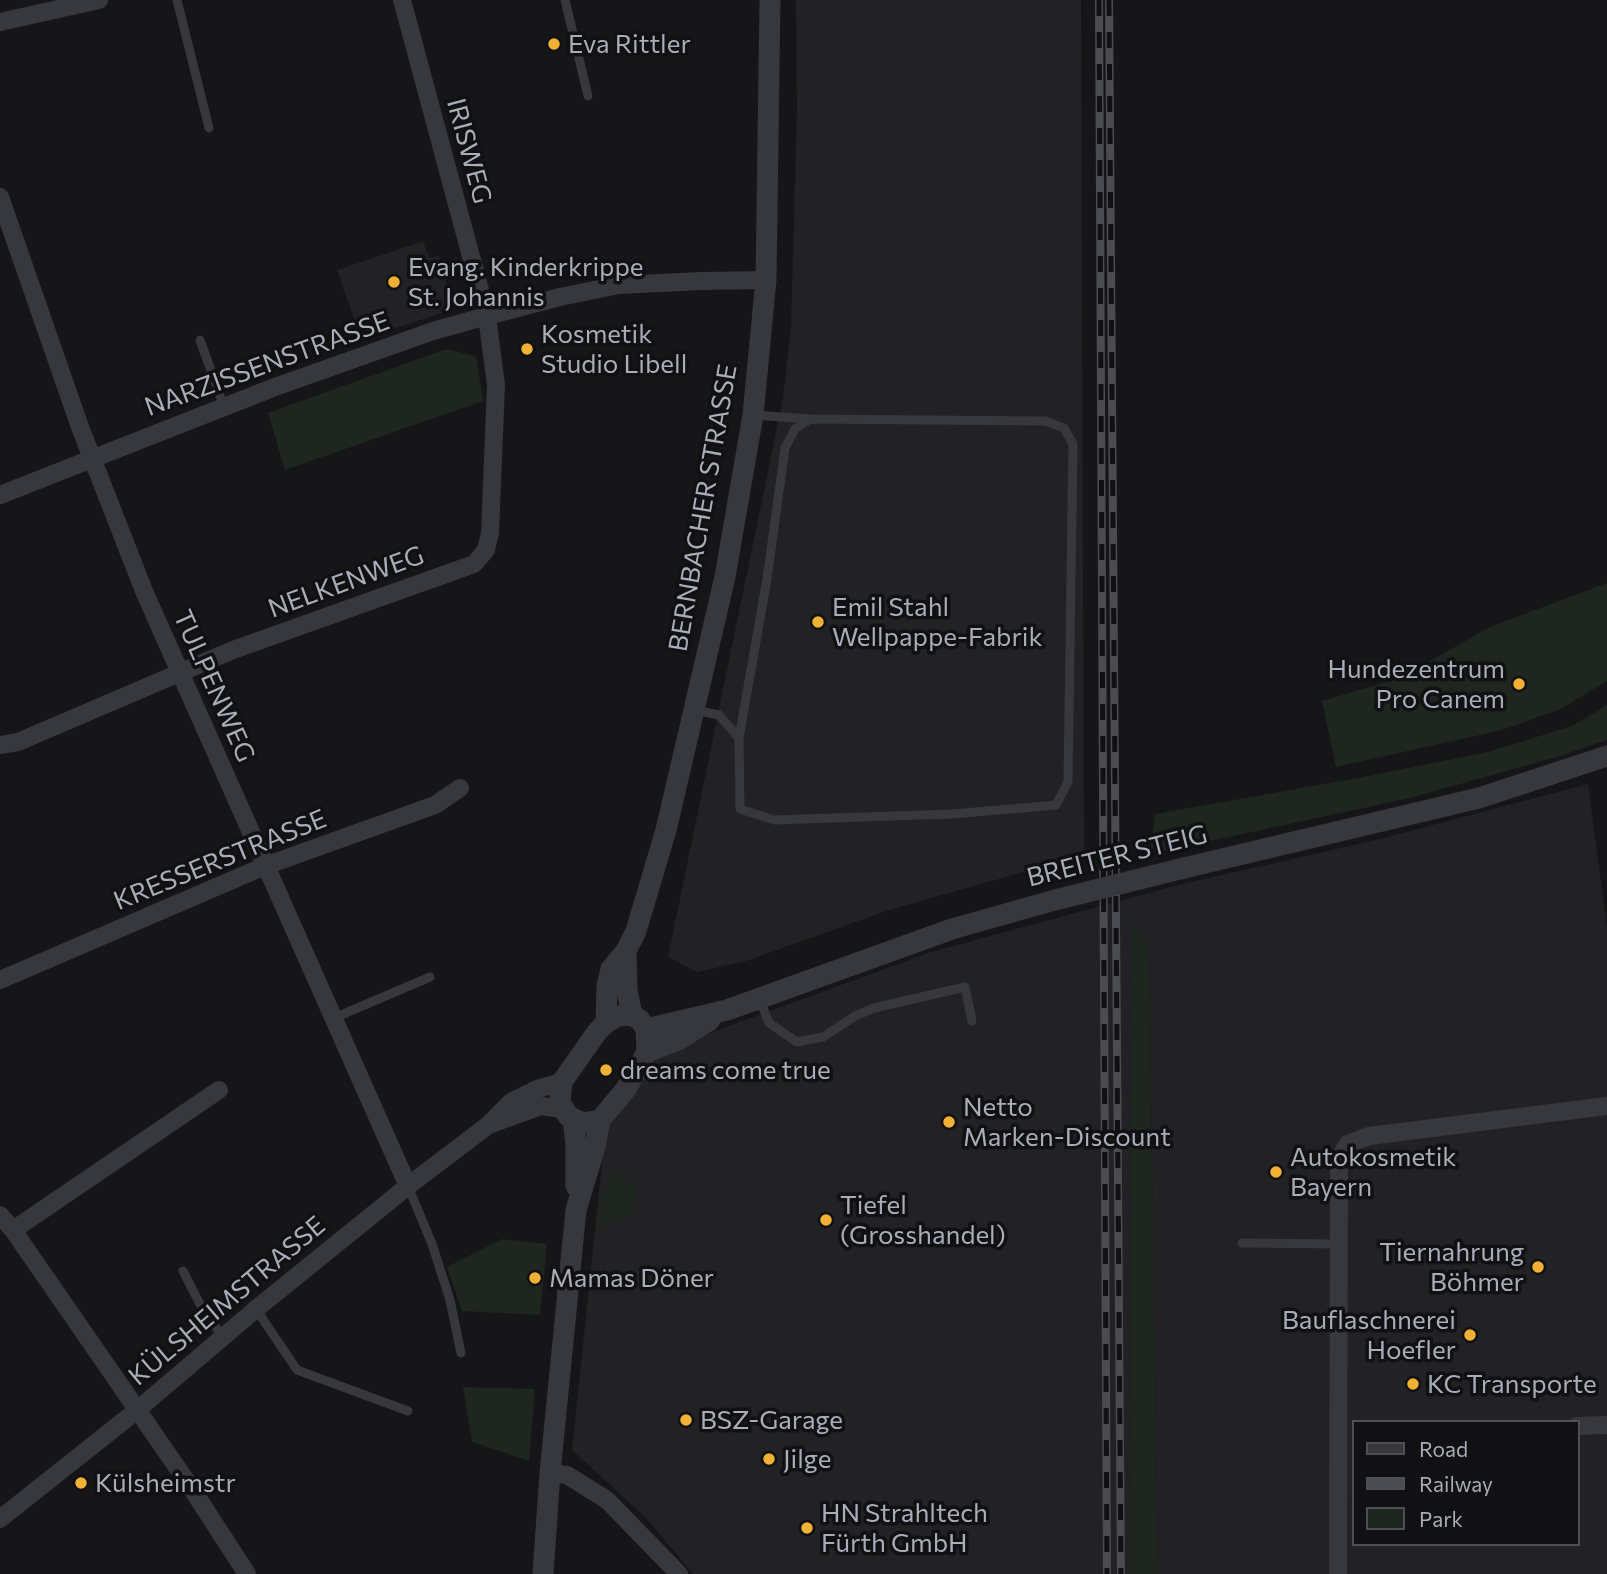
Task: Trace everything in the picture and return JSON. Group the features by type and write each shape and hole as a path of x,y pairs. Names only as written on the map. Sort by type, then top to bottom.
{"street":[{"path":"0,22 99,0"},
{"name":"IRISWEG","path":"402,0 487,316"},
{"name":"BERNBACHER STRASSE","path":"647,1052 627,990 626,951 636,931 666,830 725,577 753,415 766,280 770,0"},
{"name":"TULPENWEG","path":"0,197 92,458 144,591 408,1185"},
{"name":"NARZISSENSTRASSE","path":"0,495 224,407 433,331 560,297 620,285 766,280"},
{"name":"NELKENWEG","path":"0,745 18,742 240,648 474,564 486,550 490,533 494,466 496,385 487,316"},
{"name":"BREITER STEIG","path":"606,1023 618,1016 639,1022 727,1010 952,929 1055,900 1479,798 1607,756"},
{"name":"KRESSERSTRASSE","path":"0,981 265,866 435,805 460,788"},
{"path":"543,1574 550,1473 576,1210 576,1145 559,1097 562,1082 606,1023 607,986 611,969 626,951"},
{"path":"576,1210 595,1147 600,1120 626,1089 647,1052 678,1040 727,1010"},
{"name":"KÜLSHEIMSTRASSE","path":"0,1519 136,1411 408,1185 487,1126 511,1102 537,1089 562,1082"},
{"path":"13,1230 219,1090"},
{"name":"KÜLSHEIMSTRASSE","path":"487,1126 541,1106 567,1114"},
{"path":"1338,1574 1346,1429 1339,1244 1339,1164 1348,1144 1369,1136 1607,1106"},
{"path":"567,1114 583,1123 600,1120"},
{"path":"0,1215 192,1489 247,1574"},
{"path":"1579,1426 1606,1425"},
{"path":"550,1473 567,1475 607,1500 679,1574"}],"lane":[{"path":"177,0 209,128"},
{"path":"565,0 588,96"},
{"path":"200,340 224,407"},
{"path":"753,415 810,419 1045,421 1064,428 1073,444 1068,782 1056,805 952,814 774,820 740,809 739,738 767,579 785,448 795,429 810,419"},
{"path":"694,709 719,715 739,738"},
{"path":"334,1018 430,976"},
{"path":"760,998 769,1023 797,1041 823,1037 855,1016 874,1008 965,987 972,1021"},
{"path":"874,1008 881,1016"},
{"path":"408,1185 432,1244 450,1300 461,1353"},
{"path":"1242,1243 1339,1244"},
{"path":"183,1271 204,1312 223,1337"},
{"path":"256,1309 297,1370 408,1411"}],"shaded area":[{"path":"796,0 1081,0 1084,855 889,910 746,961 697,972 668,957 783,398 791,327 797,111"},
{"name":"Evang. Kinderkrippe St. Johannis","path":"423,241 429,258 439,256 451,298 464,294 461,307 361,339 337,270"},
{"path":"1588,784 1607,928 1607,1574 1158,1574 1149,947 1131,920 1130,1574 693,1574 646,1518 572,1450 603,1154 609,1126 658,1052 931,952 1186,883 1376,840"}],"green space":[{"path":"446,349 476,356 483,401 285,470 268,413"},
{"path":"1607,583 1607,681 1561,709 1502,730 1336,767 1322,701 1400,678 1492,626"},
{"path":"1607,705 1607,740 1560,756 1410,798 1150,854 1155,814 1488,752 1572,726"},
{"path":"1131,919 1149,947 1158,1574 1130,1574"},
{"path":"609,1175 624,1175 637,1187 632,1216 596,1228"},
{"path":"502,1239 547,1244 540,1315 462,1311 447,1267"},
{"path":"463,1387 535,1389 529,1461 472,1442"}],"railway":[{"path":"1099,0 1107,1574"},
{"path":"1109,0 1121,1574"}],"place":[{"name":"Eva Rittler","path":"554,44"},
{"name":"Evang. Kinderkrippe St. Johannis","path":"394,282"},
{"name":"Kosmetik Studio Libell","path":"527,349"},
{"name":"Emil Stahl Wellpappe-Fabrik","path":"818,622"},
{"name":"Hundezentrum Pro Canem","path":"1519,684"},
{"name":"dreams come true","path":"606,1070"},
{"name":"Netto Marken-Discount","path":"949,1122"},
{"name":"Autokosmetik Bayern","path":"1276,1172"},
{"name":"Tiefel (Grosshandel)","path":"826,1220"},
{"name":"Tiernahrung Böhmer","path":"1538,1267"},
{"name":"Mamas Döner","path":"535,1278"},
{"name":"Bauflaschnerei Hoefler","path":"1470,1335"},
{"name":"KC Transporte","path":"1413,1384"},
{"name":"BSZ-Garage","path":"686,1420"},
{"name":"Jilge","path":"769,1459"},
{"name":"Külsheimstr","path":"81,1483"},
{"name":"HN Strahltech Fürth GmbH","path":"807,1528"}]}
